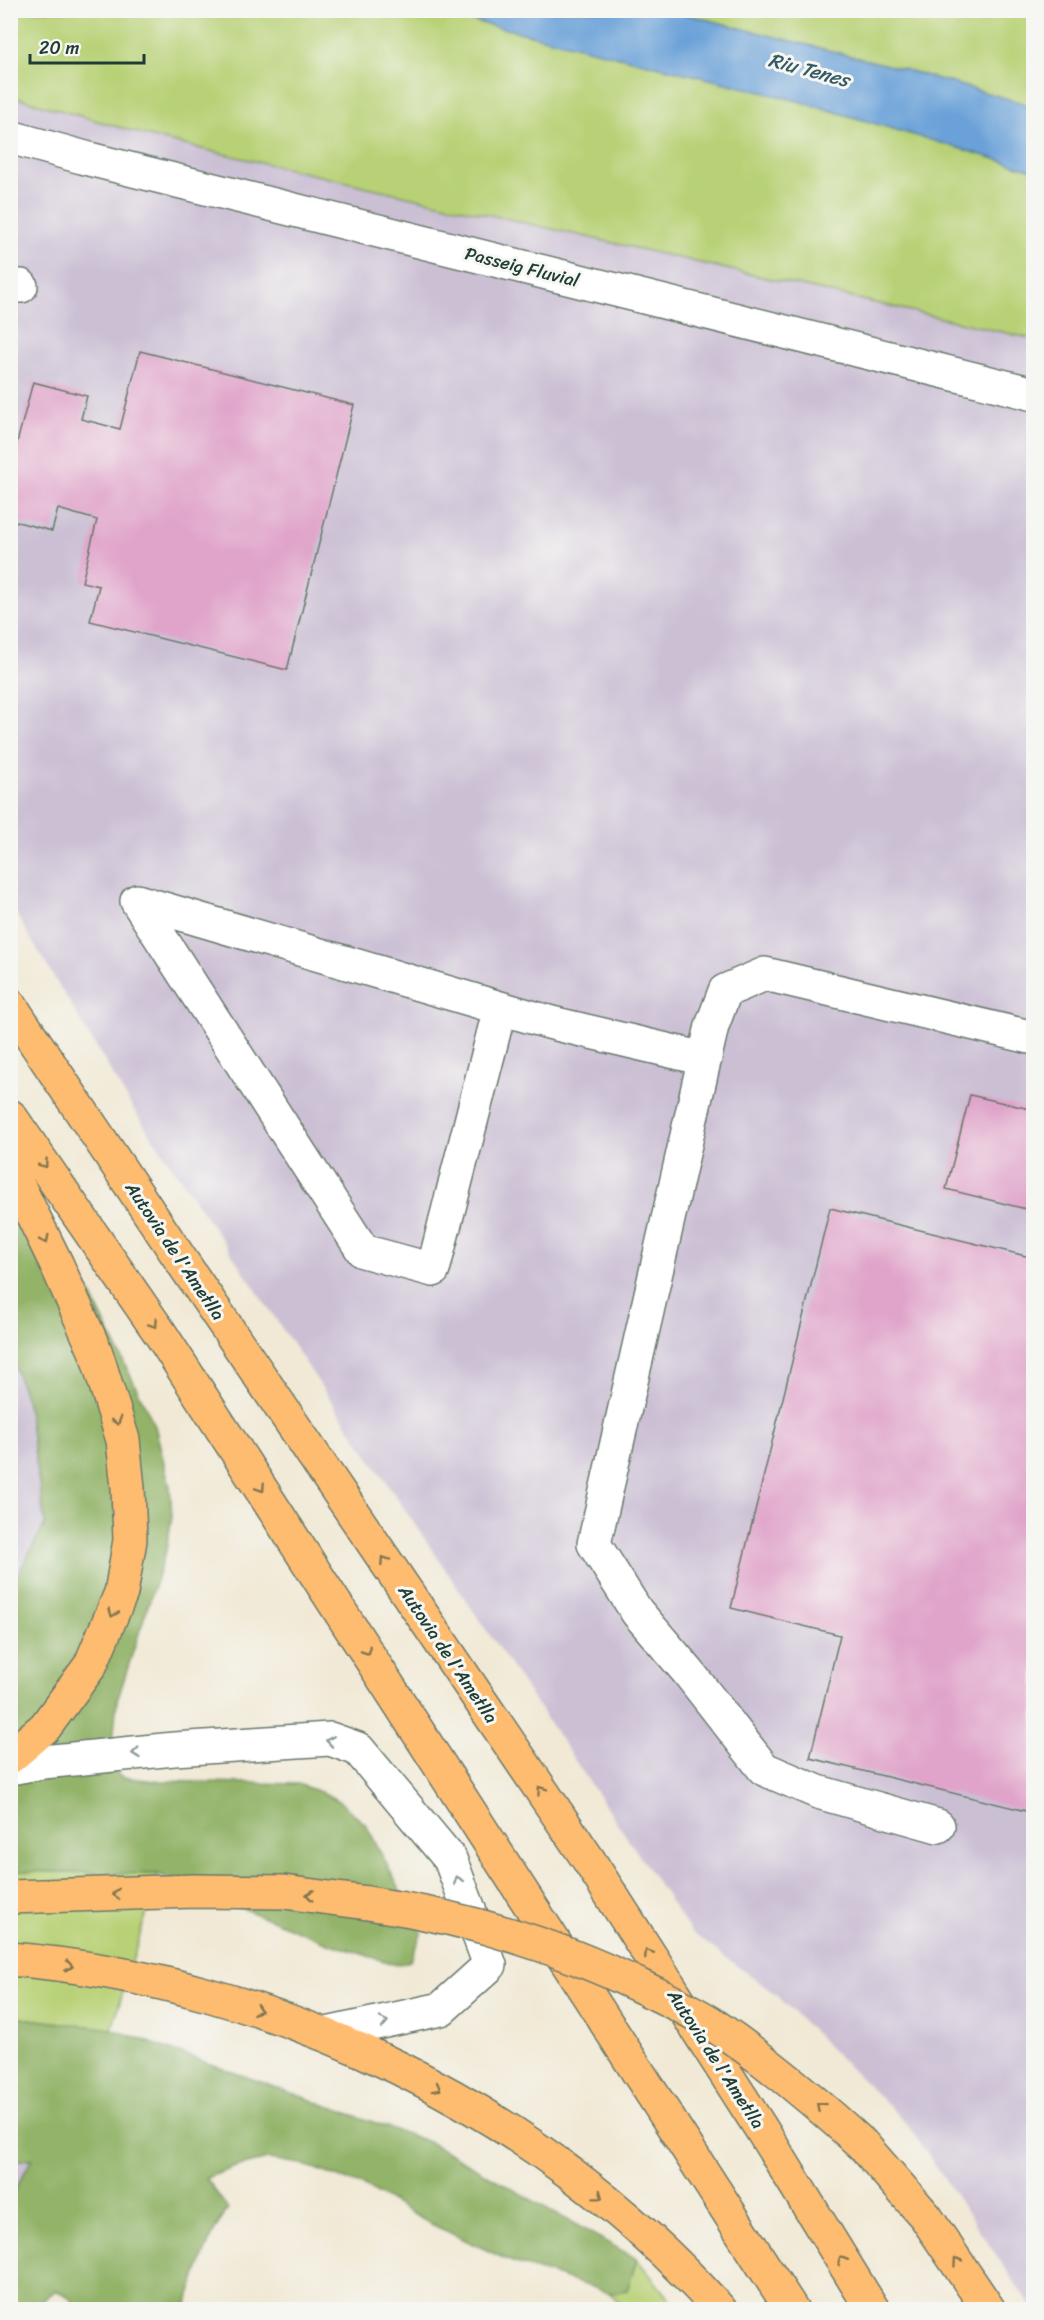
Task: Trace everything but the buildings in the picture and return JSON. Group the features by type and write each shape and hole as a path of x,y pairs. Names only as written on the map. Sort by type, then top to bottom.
{"highway":[{"name":"Autovia de l'Ametlla","path":"10,1005 588,1859 760,2127 873,2310"},
{"path":"10,1116 160,1333 792,2310"},
{"path":"10,1169 57,1265 96,1353 123,1440 130,1540 121,1593 90,1666 45,1727 10,1757"},
{"path":"10,1898 195,1891 284,1892 419,1910 495,1929 601,1966 712,2024 754,2053 864,2145 926,2217 989,2310"},
{"path":"10,1959 46,1962 160,1983 245,2006 326,2034 388,2062 448,2094 531,2145 620,2212 683,2268 720,2310"}],"street":[{"name":"Passeig Fluvial","path":"10,137 89,159 1034,394"},
{"path":"500,1008 433,1269 363,1251 137,901 552,1023 705,1059"},
{"path":"938,1826 818,1792 764,1768 689,1673 637,1612 594,1544 712,1026 725,991 765,974 1034,1038"},
{"path":"10,1768 43,1762 174,1749 330,1738 358,1749 450,1859 490,1965 441,2009 326,2034"}],"shaded area":[{"path":"11,96 163,140 1033,339 1033,2309 906,2123 775,1994 691,1932 134,1110 11,906"},
{"path":"10,1356 27,1403 45,1524 11,1587"},
{"path":"32,2158 11,2197 11,2161"}],"green space":[{"path":"10,11 433,11 798,101 1033,170 1033,339 163,140 11,96"},
{"path":"673,11 1033,11 1033,106 903,69"},
{"path":"10,1177 87,1287 155,1426 170,1487 172,1517 166,1550 117,1701 110,1770 123,1777 154,1781 298,1784 326,1794 340,1802 366,1825 422,1932 410,1961 396,1965 328,1943 158,1874 11,1871 11,1587 45,1524 27,1403 11,1356"},
{"path":"11,1871 158,1874 112,2029 11,2017"},
{"path":"11,2017 112,2029 429,2142 637,2259 627,2290 610,2293 510,2261 429,2223 362,2185 301,2164 268,2159 235,2167 206,2178 228,2209 208,2245 186,2309 76,2309 71,2299 56,2290 33,2309 11,2309 11,2197 32,2159 11,2161"},
{"path":"637,2259 677,2309 626,2309 610,2293 627,2290"}],"water":[{"name":"Riu Tenes","path":"433,11 673,11 903,69 1033,106 1033,170 798,101"}]}
